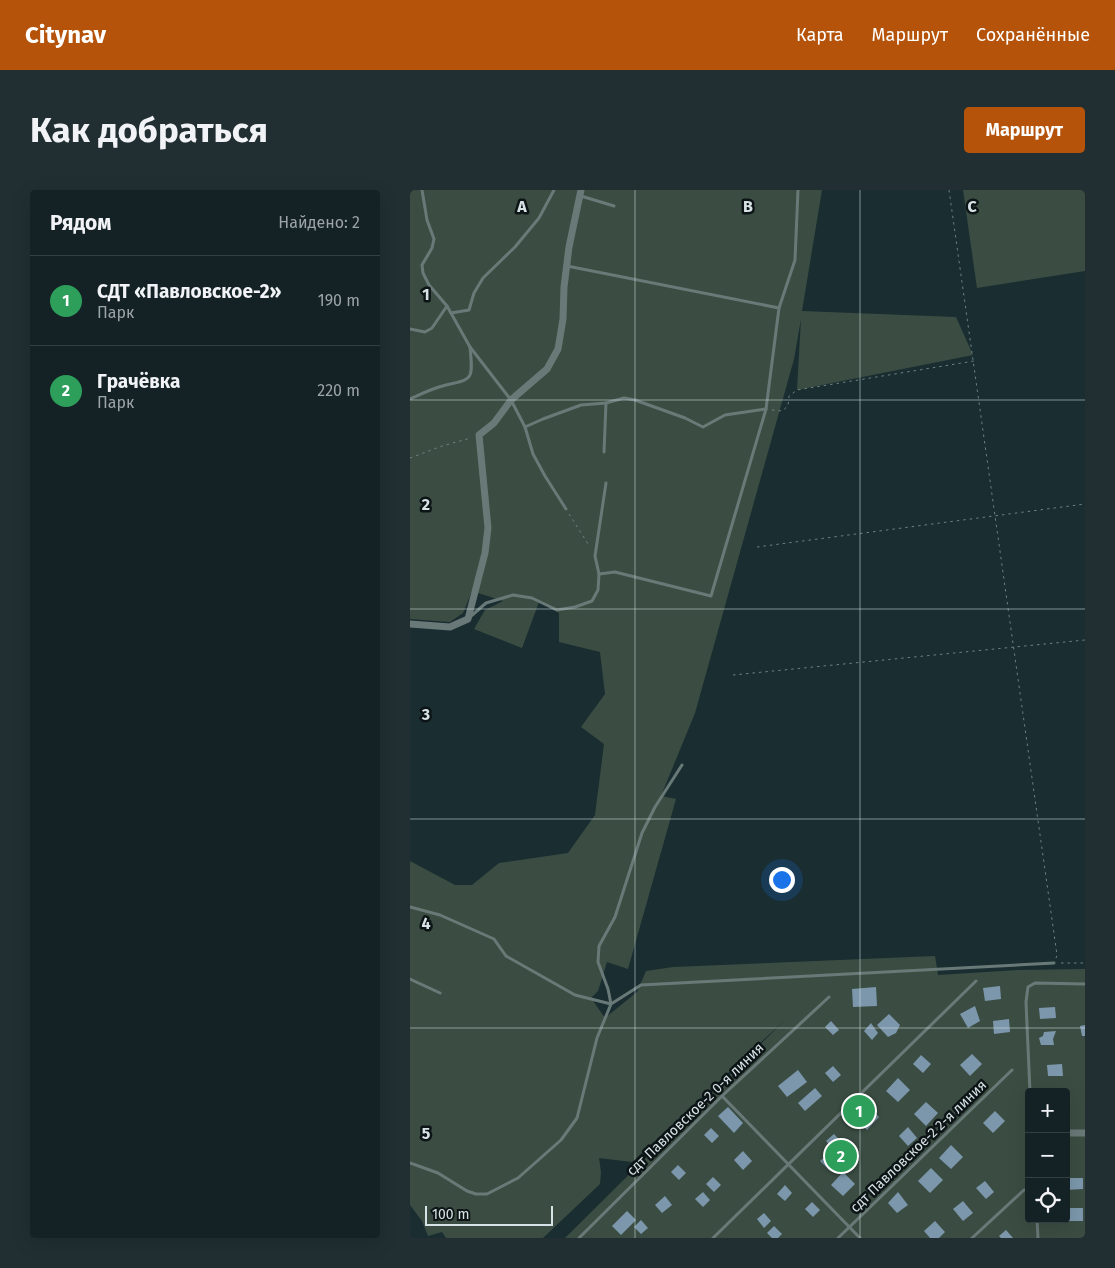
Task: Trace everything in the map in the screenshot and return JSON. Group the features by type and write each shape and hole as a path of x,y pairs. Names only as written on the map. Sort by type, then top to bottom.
{"street":[{"path":"410,624 450,627 468,619 485,553 488,528 479,435 494,423 511,400 547,369 558,349 563,319 564,287 569,247 581,193"},
{"path":"1070,1133 1085,1133"}],"lane":[{"path":"422,190 434,239 432,248 422,265 423,272 429,285 448,306 470,346 511,400 525,427 533,454 544,476 566,509"},
{"path":"451,312 469,310 474,293 483,278 521,240 539,218 554,190"},
{"path":"599,574 614,572 711,596 766,409 779,308 795,260 798,190"},
{"path":"581,193 614,206"},
{"path":"567,266 779,308"},
{"path":"410,329 425,332 432,328 448,306"},
{"path":"410,399 439,387 462,382 469,378 472,368 470,346"},
{"path":"525,427 543,418 581,405 606,403 624,398 636,400 686,418 703,427 725,415 766,409"},
{"path":"604,452 606,403"},
{"path":"468,619 486,603 513,595 532,598 557,610 575,607 592,601 598,590 599,574 596,556 606,483"},
{"path":"410,1163 438,1173 467,1191 476,1194 487,1194 518,1178 561,1140 577,1118 597,1038 611,1004 608,989 598,962 599,946 615,917 642,833 655,807 682,765"},
{"path":"410,907 440,915 494,939 506,956 575,995 611,1004 641,985 1054,963"},
{"path":"410,979 440,993"},
{"path":"712,1238 976,981"},
{"path":"1030,1088 1026,1002 1028,987 1035,983 1085,984"},
{"name":"сдт Павловское-2 0-я линия","path":"579,1238 722,1096 829,997"},
{"name":"сдт Павловское-2 2-я линия","path":"838,1238 1012,1070"},
{"path":"722,1096 860,1238"},
{"path":"972,1238 1024,1190"},
{"path":"1036,1223 1038,1238"}],"path":[{"path":"949,190 1057,955 1054,963 1085,963"},
{"path":"766,409 782,411 788,406 789,396 797,390 974,361"},
{"path":"410,458 479,435"},
{"path":"757,548 1085,504"},
{"path":"566,509 596,556"},
{"path":"733,675 1085,640"}],"green space":[{"path":"410,190 822,190 802,311 956,317 973,355 797,390 801,319 794,359 695,713 661,796 676,799 628,969 607,962 598,991 591,998 605,1018 637,992 646,971 673,967 935,956 938,975 1018,970 1085,969 1085,1238 565,1238 786,1019 632,1162 599,1158 600,1184 543,1238 446,1238 442,1232 428,1236 422,1221 410,1205 410,861 455,885 472,885 499,863 568,853 595,815 604,744 581,727 605,694 600,652 559,642 559,613 539,602 522,648 474,629 485,610 503,601 472,591 463,613 450,622 410,619"},
{"path":"963,190 1085,190 1085,271 977,288"}],"building":[{"path":"1000,986 1001,999 985,1001 983,988"},
{"path":"876,987 877,1006 853,1007 852,989"},
{"path":"975,1006 980,1021 968,1028 960,1014"},
{"path":"1055,1007 1056,1018 1040,1019 1039,1008"},
{"path":"889,1014 900,1025 896,1033 888,1037 877,1025"},
{"path":"1009,1019 1010,1032 994,1034 993,1021"},
{"path":"831,1021 839,1030 833,1035 825,1027"},
{"path":"871,1023 878,1033 872,1040 864,1031"},
{"path":"1085,1025 1085,1036 1082,1036 1080,1026"},
{"path":"1056,1031 1053,1039 1054,1045 1041,1045 1039,1038 1043,1036 1044,1032"},
{"path":"972,1054 982,1064 970,1076 960,1065"},
{"path":"921,1055 931,1064 923,1073 913,1064"},
{"path":"1062,1064 1063,1076 1048,1076 1047,1065"},
{"path":"833,1066 841,1075 833,1082 825,1073"},
{"path":"798,1070 807,1082 787,1097 778,1086"},
{"path":"898,1078 910,1090 898,1102 886,1091"},
{"path":"815,1088 822,1096 805,1111 798,1103"},
{"path":"926,1102 938,1113 926,1126 914,1114"},
{"path":"867,1105 879,1117 867,1130 855,1118"},
{"path":"728,1107 743,1123 734,1133 718,1116"},
{"path":"995,1111 1005,1121 993,1133 983,1123"},
{"path":"908,1127 917,1138 908,1146 899,1136"},
{"path":"711,1128 719,1136 712,1143 704,1135"},
{"path":"834,1134 843,1144 836,1152 826,1141"},
{"path":"951,1145 963,1157 951,1169 939,1158"},
{"path":"743,1151 752,1161 743,1170 734,1160"},
{"path":"830,1152 840,1163 830,1171 820,1161"},
{"path":"678,1165 686,1173 679,1180 671,1172"},
{"path":"931,1168 943,1180 930,1193 918,1181"},
{"path":"843,1172 855,1184 843,1196 831,1185"},
{"path":"713,1177 721,1185 714,1192 706,1184"},
{"path":"1070,1178 1083,1178 1083,1189 1070,1190"},
{"path":"985,1181 994,1192 986,1199 976,1188"},
{"path":"785,1185 792,1193 785,1201 777,1194"},
{"path":"703,1192 710,1200 703,1207 695,1199"},
{"path":"898,1192 908,1205 897,1213 888,1203"},
{"path":"665,1196 672,1205 662,1213 655,1205"},
{"path":"963,1201 973,1213 963,1221 953,1209"},
{"path":"812,1202 820,1210 813,1217 805,1209"},
{"path":"1070,1208 1083,1208 1083,1221 1070,1221"},
{"path":"627,1211 636,1220 621,1235 612,1226"},
{"path":"764,1213 771,1221 764,1228 757,1219"},
{"path":"641,1220 648,1228 641,1234 634,1227"},
{"path":"935,1221 945,1232 939,1238 930,1238 924,1231"},
{"path":"774,1226 782,1234 778,1238 772,1238 767,1233"},
{"path":"1006,1230 1013,1238 1001,1238 999,1236"}],"place":[{"name":"СДТ «Павловское-2»","path":"859,1111"},
{"name":"Грачёвка","path":"841,1156"}]}
